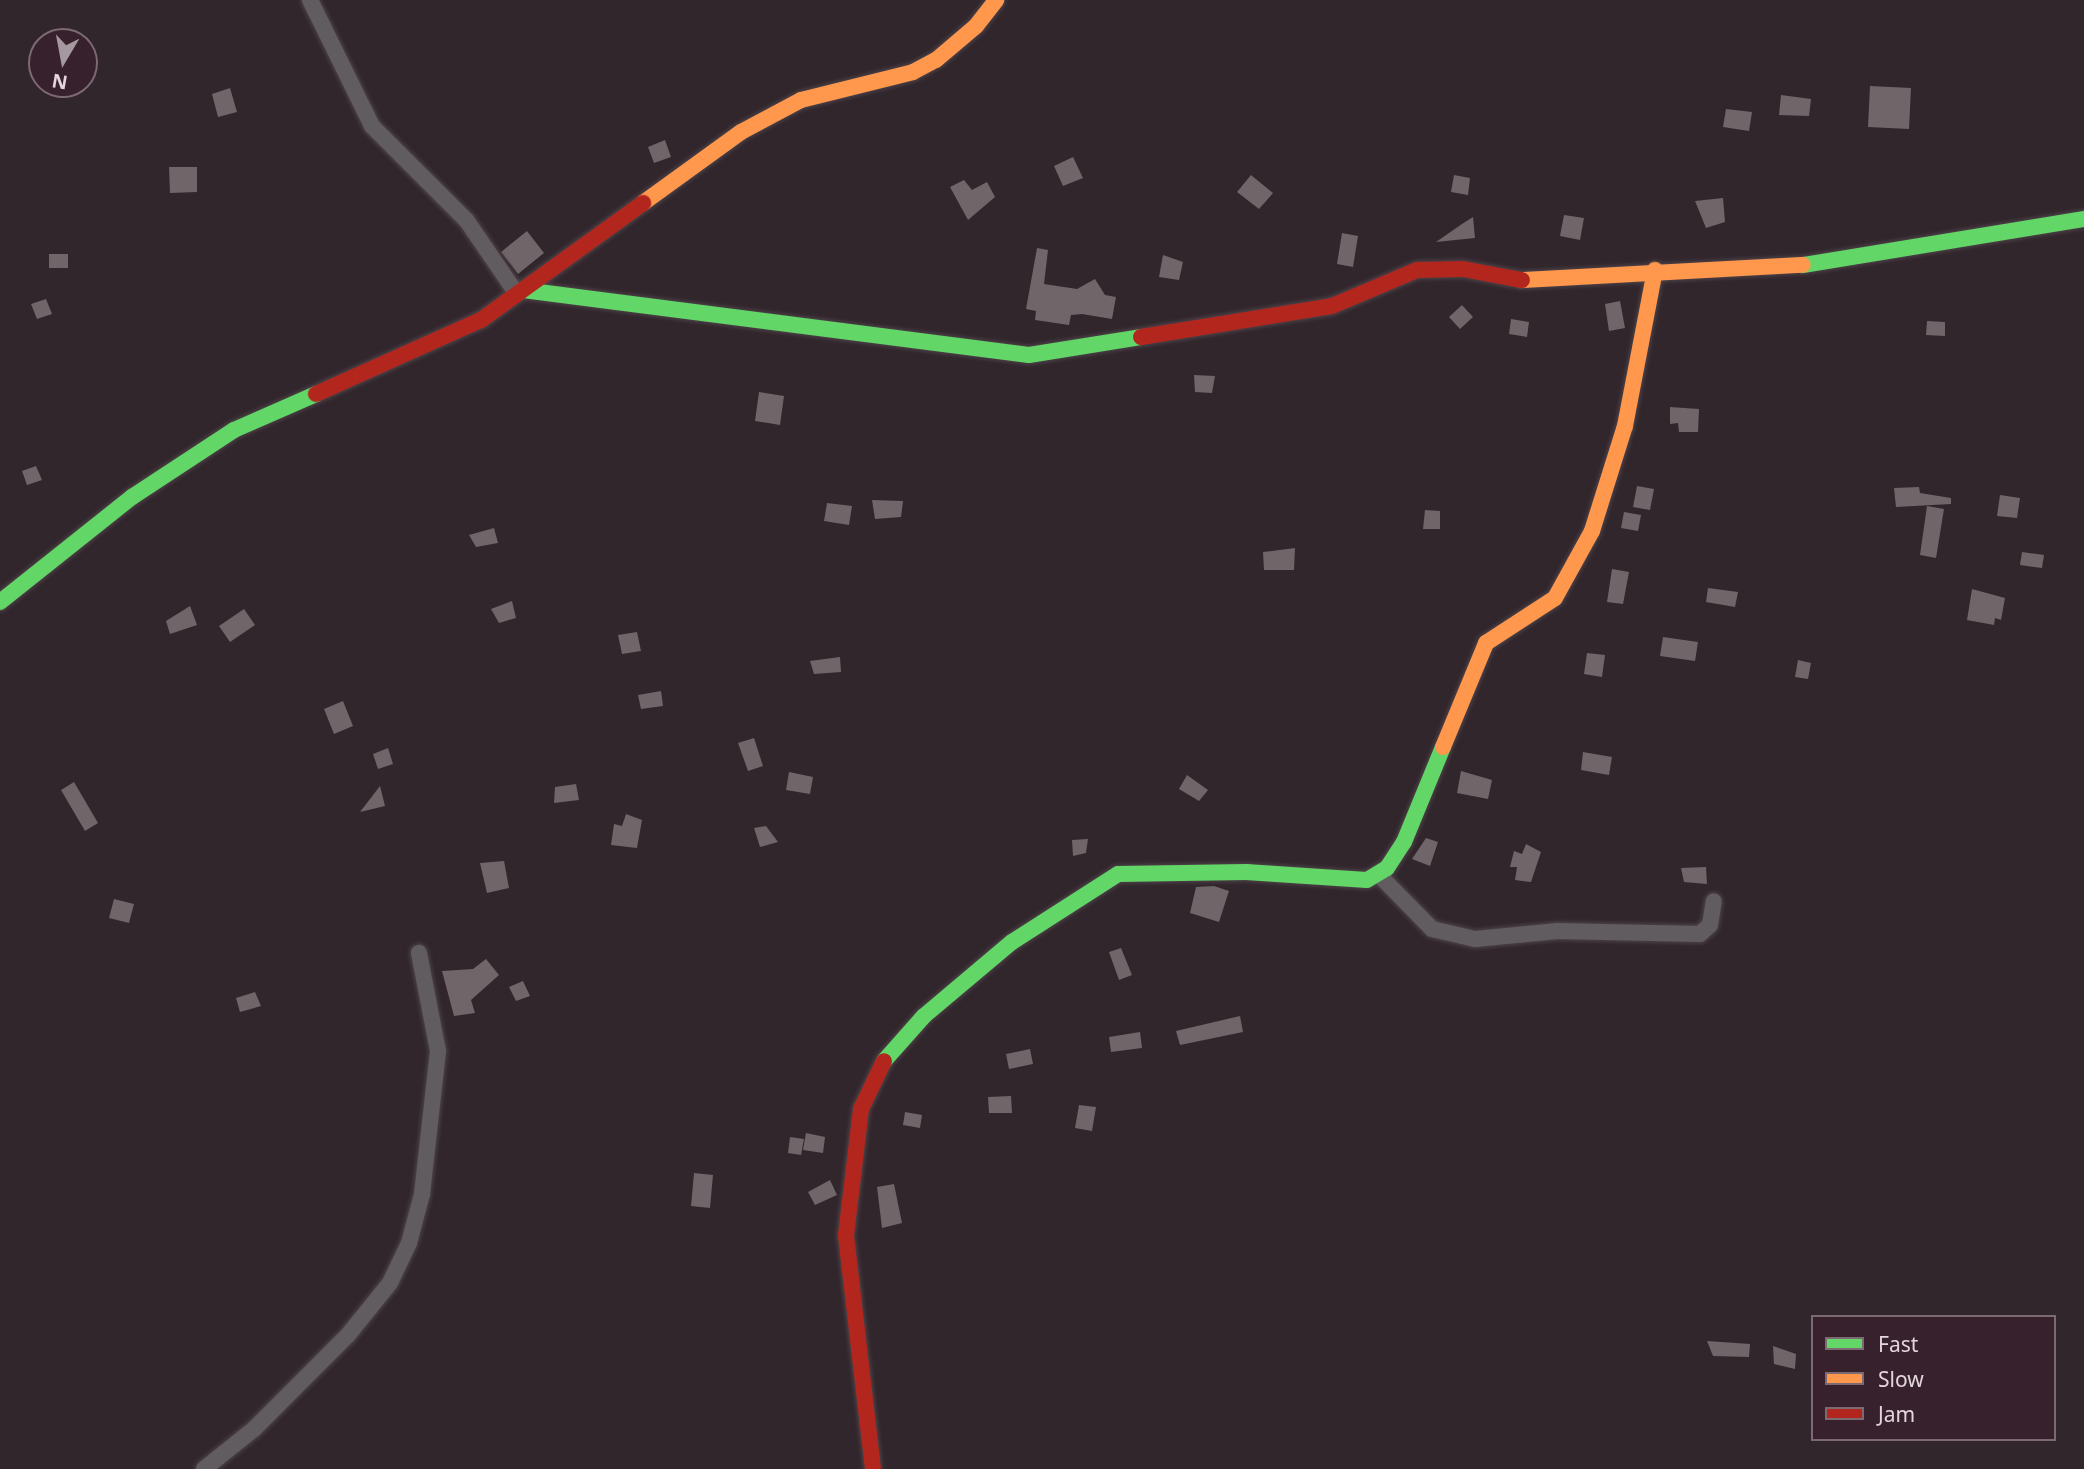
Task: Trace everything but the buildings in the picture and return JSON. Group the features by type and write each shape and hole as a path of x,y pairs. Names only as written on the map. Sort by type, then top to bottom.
{"street":[{"path":"310,0 372,127 467,221 520,292 1029,355 1332,306 1417,270 1462,269 1526,281 1655,270 1838,263 2084,219"},
{"path":"0,603 132,497 234,430 481,320 768,115 801,100 913,72 956,45 996,0"},
{"path":"873,1469 846,1235 861,1109 871,1080 892,1049 1012,943 1118,874 1247,872 1346,881 1378,874 1404,842 1486,643 1555,598 1592,531 1625,426 1655,270"},
{"path":"1378,874 1432,929 1475,939 1570,930 1700,934 1710,925 1714,901"},
{"path":"204,1469 254,1429 348,1335 390,1283 409,1243 422,1194 438,1051 419,953"}],"traffic: fast":[{"path":"1803,265 2084,219"},
{"path":"523,290 1029,355 1141,337"},
{"path":"0,602 132,497 234,430 316,394"},
{"path":"884,1061 924,1016 1012,942 1118,874 1246,872 1367,880 1387,868 1404,842 1443,747"}],"traffic: slow":[{"path":"643,203 741,132 801,100 913,72 936,60 976,26 996,0"},
{"path":"1522,280 1803,265"},
{"path":"1443,747 1486,643 1555,598 1592,531 1625,426 1655,270"}],"traffic: jam":[{"path":"316,394 481,320 643,203"},
{"path":"1141,337 1332,306 1417,270 1463,269 1522,280"},
{"path":"873,1469 846,1235 861,1109 884,1061"}]}
